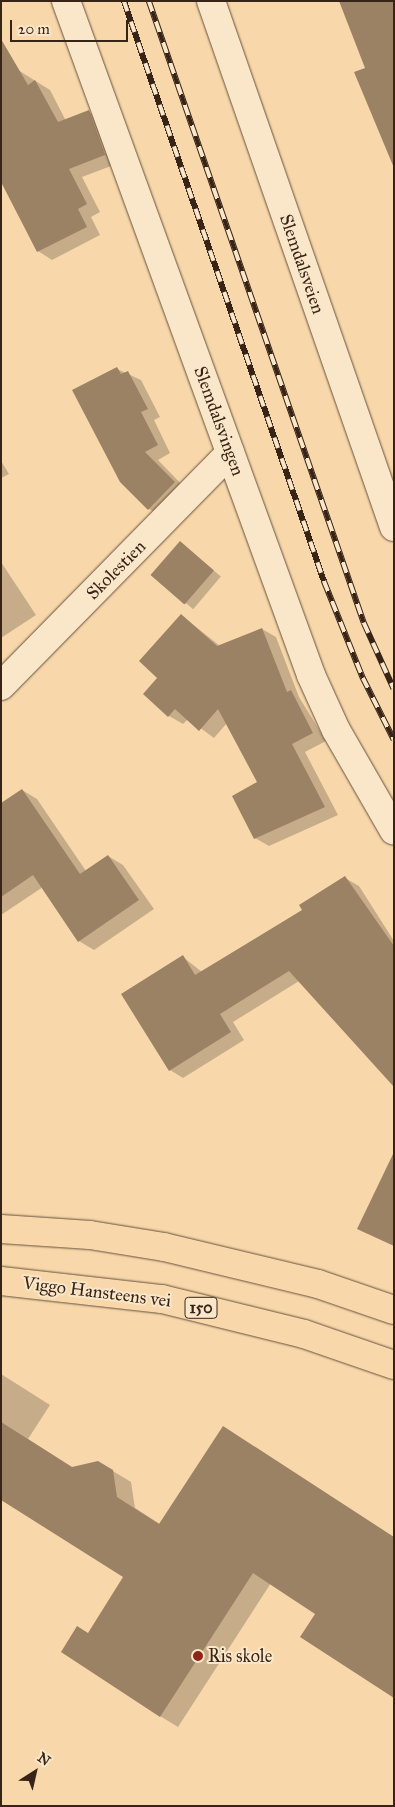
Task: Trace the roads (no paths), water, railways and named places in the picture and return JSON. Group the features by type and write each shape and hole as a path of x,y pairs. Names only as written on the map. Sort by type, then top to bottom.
{"highway":[{"path":"1,1229 90,1235 164,1247 318,1284 394,1310"},
{"name":"Viggo Hansteens vei","path":"1,1281 162,1299 304,1334 394,1365"}],"street":[{"name":"Slemdalsvingen","path":"66,1 311,675 336,730 394,831"},
{"name":"Slemdalsveien","path":"212,1 394,527"},
{"name":"Skolestien","path":"1,686 230,454"}],"railway":[{"path":"124,1 324,581 363,678 394,740"},
{"path":"149,1 364,623 394,689"}],"place":[{"name":"Ris skole","path":"198,1656"}]}
